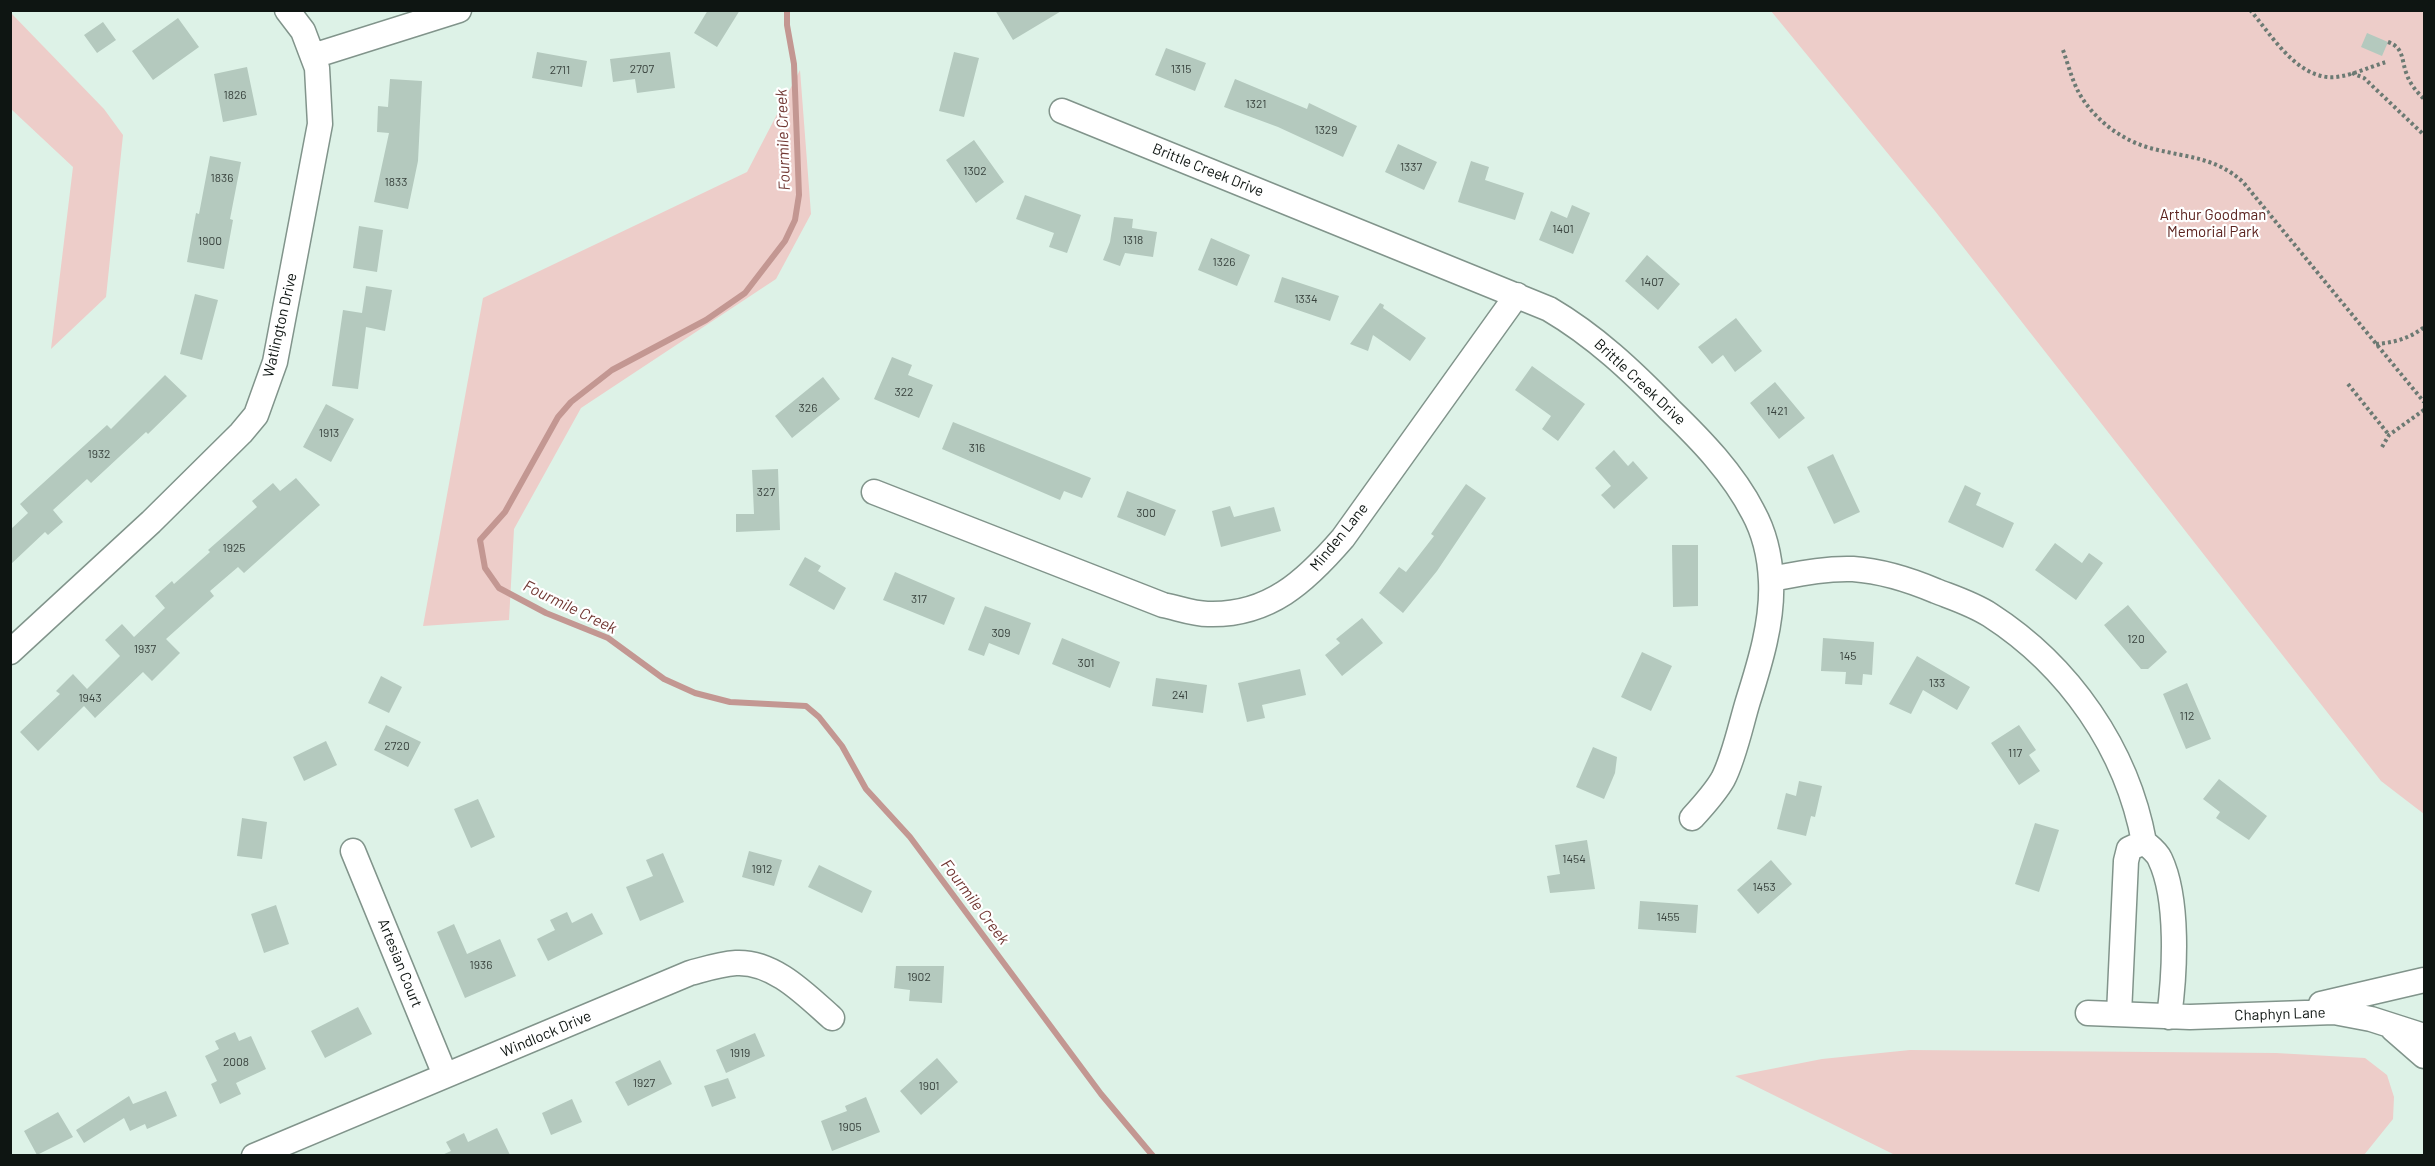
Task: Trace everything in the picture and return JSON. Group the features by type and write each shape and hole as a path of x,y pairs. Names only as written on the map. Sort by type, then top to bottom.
{"street":[{"name":"Watlington Drive","path":"10,652 151,522 241,433 256,415 275,362 320,124 320,93 313,56 303,31 287,10"},
{"path":"313,56 459,10"},
{"name":"Brittle Creek Drive","path":"1062,111 1549,309 1600,342 1689,429 1740,489 1754,513 1764,540 1771,579 1771,603 1760,665 1724,777 1708,801 1692,818"},
{"name":"Minden Lane","path":"874,492 1163,605 1205,614 1225,614 1252,608 1287,593 1319,567 1517,295"},
{"path":"1771,579 1823,570 1863,571 1911,581 1988,614 2043,656 2069,684 2092,714 2116,754 2139,810 2144,842 2160,857 2168,882 2174,930 2174,976 2169,1017"},
{"path":"2119,1014 2126,861 2129,849 2144,842"},
{"name":"Artesian Court","path":"352,851 445,1075"},
{"name":"Windlock Drive","path":"254,1155 690,973 718,965 738,963 758,966 798,987 832,1018"},
{"path":"2266,1016 2424,980"},
{"name":"Chaphyn Lane","path":"2088,1013 2169,1017 2350,1013 2424,1036"},
{"name":"Chaphyn Lane","path":"2389,1026 2424,1056"}],"path":[{"path":"2250,10 2291,58 2308,72 2328,77 2386,62"},
{"path":"2388,42 2394,44 2403,53 2406,74 2424,99"},
{"path":"2063,50 2079,93 2098,118 2123,137 2154,149 2211,162 2232,172 2243,182 2424,402"},
{"path":"2352,72 2364,78 2424,135"},
{"path":"2376,344 2387,344 2407,338 2424,327"},
{"path":"2348,384 2389,435"},
{"path":"2382,447 2389,435 2424,410"}],"green space":[{"name":"Arthur Goodman Memorial Park","path":"1771,11 2424,11 2424,814 2381,781 1935,211"},
{"path":"11,13 104,109 123,135 106,297 51,349 73,167 11,109"},
{"path":"800,70 811,214 776,279 581,408 514,529 509,620 423,626 483,298 747,172"},
{"path":"1910,1050 2276,1053 2365,1058 2387,1075 2394,1097 2393,1119 2364,1155 1895,1155 1735,1076 1822,1059"}],"building":[{"path":"708,10 740,10 717,47 694,33"},
{"path":"995,10 1063,10 1013,40"},
{"path":"178,18 199,47 153,80 132,51"},
{"path":"103,22 116,40 97,53 84,35"},
{"path":"2367,33 2388,42 2382,56 2361,47"},
{"path":"1166,48 1206,63 1195,91 1155,75"},
{"path":"537,52 587,61 582,87 532,78"},
{"path":"670,52 675,88 637,93 635,79 613,82 610,59"},
{"path":"954,52 979,58 964,117 939,111"},
{"path":"247,67 257,115 223,122 214,74"},
{"path":"390,79 422,81 418,161 408,209 374,202 389,133 377,132 378,106 388,107"},
{"path":"1235,79 1307,109 1309,103 1357,126 1343,157 1278,127 1224,107"},
{"path":"974,140 1004,182 976,203 946,160"},
{"path":"1398,144 1437,162 1424,190 1385,172"},
{"path":"210,156 241,162 230,219 233,220 224,269 187,262"},
{"path":"1471,161 1489,167 1485,180 1524,193 1515,220 1458,202"},
{"path":"1025,195 1081,215 1067,253 1049,247 1054,233 1016,219"},
{"path":"1572,205 1590,213 1573,254 1539,240 1551,211 1567,218"},
{"path":"1114,217 1133,219 1132,228 1157,232 1153,257 1125,253 1120,266 1103,260 1110,242"},
{"path":"359,226 383,230 377,272 353,268"},
{"path":"1211,238 1250,255 1237,286 1198,270"},
{"path":"1647,255 1680,284 1658,310 1625,281"},
{"path":"1282,277 1339,296 1330,321 1274,302"},
{"path":"366,286 392,290 385,331 366,327 358,389 332,386 343,310 362,313"},
{"path":"195,294 218,300 202,360 180,354"},
{"path":"1380,303 1384,305 1383,308 1426,338 1410,361 1373,335 1368,351 1350,344"},
{"path":"1736,318 1762,351 1735,372 1723,355 1712,364 1698,347"},
{"path":"892,357 912,365 908,375 933,385 919,418 874,399"},
{"path":"1532,366 1585,404 1558,441 1542,429 1551,416 1515,390"},
{"path":"165,375 187,396 148,434 146,432 91,483 87,479 53,510 63,522 48,535 45,532 10,565 10,530 28,513 20,504 107,425 111,429"},
{"path":"823,377 840,399 792,438 775,416"},
{"path":"1775,382 1805,418 1779,439 1750,403"},
{"path":"326,404 354,419 331,462 303,447"},
{"path":"953,422 1091,478 1082,498 1064,491 1060,500 942,449"},
{"path":"1614,450 1628,466 1633,461 1648,478 1614,509 1601,495 1611,486 1595,468"},
{"path":"1833,454 1860,512 1834,524 1807,467"},
{"path":"778,469 780,530 736,532 736,514 754,514 752,470"},
{"path":"296,478 320,505 244,573 238,567 210,591 214,596 166,639 180,653 152,681 143,672 95,718 84,706 38,751 20,732 60,694 56,691 73,674 87,689 120,656 105,640 122,624 134,637 165,608 155,596 172,581 174,584 210,552 208,550 257,507 252,501 273,483 280,491"},
{"path":"1466,484 1486,498 1437,571 1403,613 1379,593 1399,567 1406,572 1434,536 1431,534"},
{"path":"1965,485 1981,493 1976,505 2014,523 2003,548 1948,522"},
{"path":"1127,491 1176,510 1165,536 1117,517"},
{"path":"1230,506 1234,517 1274,507 1281,531 1221,547 1212,511"},
{"path":"2055,543 2082,563 2089,553 2103,563 2076,600 2035,570"},
{"path":"1672,545 1698,545 1698,606 1673,607"},
{"path":"805,557 821,566 818,571 846,588 834,610 789,585"},
{"path":"895,572 955,598 944,625 883,600"},
{"path":"2128,605 2167,652 2148,669 2141,669 2104,625"},
{"path":"985,606 1031,623 1019,655 989,643 984,656 968,650"},
{"path":"1362,618 1383,643 1342,676 1325,655 1340,643 1336,639"},
{"path":"1062,638 1120,662 1110,688 1052,664"},
{"path":"1823,638 1874,642 1872,675 1863,674 1862,685 1845,684 1846,672 1821,671"},
{"path":"1642,652 1672,666 1651,711 1621,697"},
{"path":"1917,656 1970,687 1957,710 1923,690 1911,714 1889,704"},
{"path":"1300,669 1306,695 1262,705 1265,718 1247,722 1238,683"},
{"path":"381,676 402,687 389,713 368,703"},
{"path":"1156,678 1207,685 1203,713 1152,706"},
{"path":"2187,683 2211,739 2186,749 2163,694"},
{"path":"386,725 421,742 408,767 374,750"},
{"path":"2019,725 2036,750 2029,755 2040,771 2019,785 1991,743"},
{"path":"326,741 337,765 304,781 293,757"},
{"path":"1593,747 1617,757 1615,773 1604,799 1576,787"},
{"path":"2219,779 2267,816 2249,840 2216,818 2220,812 2203,799"},
{"path":"1799,781 1822,786 1815,817 1811,816 1806,836 1777,829 1786,793 1796,796"},
{"path":"478,799 495,837 471,848 454,809"},
{"path":"242,818 267,822 262,859 237,856"},
{"path":"2035,823 2059,830 2039,892 2015,884"},
{"path":"1587,840 1595,889 1550,893 1547,876 1560,874 1555,845"},
{"path":"749,851 782,860 774,886 742,877"},
{"path":"663,853 684,902 640,921 626,887 653,876 646,860"},
{"path":"1771,860 1792,884 1758,914 1737,890"},
{"path":"819,865 872,891 862,913 808,887"},
{"path":"1640,901 1698,905 1696,933 1638,929"},
{"path":"276,905 289,944 264,953 251,914"},
{"path":"567,912 572,923 592,913 603,934 548,961 537,939 555,930 550,920"},
{"path":"454,924 467,954 500,939 516,976 465,998 437,932"},
{"path":"896,966 944,966 942,1003 909,1001 910,990 894,988"},
{"path":"358,1007 372,1034 325,1058 311,1031"},
{"path":"235,1032 239,1041 251,1036 266,1069 236,1083 241,1094 220,1104 211,1084 217,1081 205,1056 219,1049 215,1041"},
{"path":"755,1033 765,1056 726,1073 716,1050"},
{"path":"937,1058 958,1082 921,1115 900,1091"},
{"path":"660,1060 672,1084 628,1106 615,1082"},
{"path":"728,1078 736,1098 712,1107 704,1086"},
{"path":"166,1091 177,1116 147,1129 145,1124 130,1131 124,1118 84,1143 76,1130 129,1096 133,1104"},
{"path":"866,1097 880,1132 832,1151 821,1121 847,1111 845,1106"},
{"path":"572,1099 582,1122 551,1135 542,1113"},
{"path":"58,1112 73,1137 37,1155 24,1131"},
{"path":"497,1128 510,1155 442,1155 451,1151 446,1142 464,1133 468,1142"}],"waterway":[{"name":"Fourmile Creek","path":"787,10 787,25 794,64 799,195 795,220 785,241 745,293 706,320 612,370 571,402 558,417 505,512 480,540 485,568 499,588 546,613 608,638 664,679 695,693 730,702 806,706 819,717 842,746 866,789 910,837 1101,1094 1153,1156"}]}
